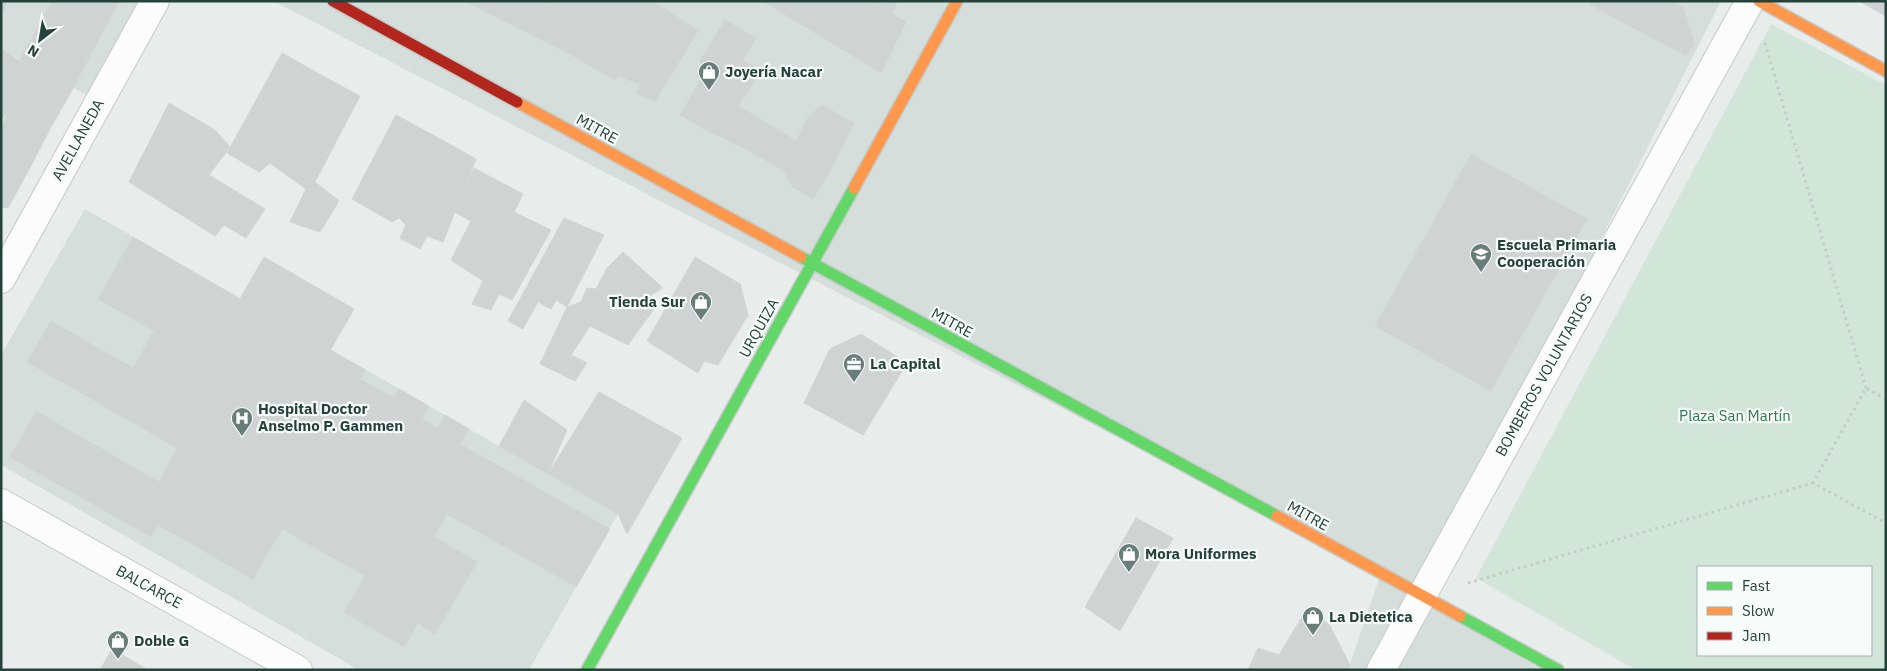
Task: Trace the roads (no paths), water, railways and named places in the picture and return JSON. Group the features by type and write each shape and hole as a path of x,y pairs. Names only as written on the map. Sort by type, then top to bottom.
{"street":[{"name":"AVELLANEDA","path":"2,274 155,1"},
{"name":"MITRE","path":"333,1 1558,670"},
{"name":"URQUIZA","path":"587,670 957,1"},
{"name":"BOMBEROS VOLUNTARIOS","path":"1381,670 1750,1"},
{"path":"1759,1 1886,71"},
{"name":"BALCARCE","path":"1,503 298,670"}],"place":[{"name":"Joyería Nacar","path":"709,91"},
{"name":"Escuela Primaria Cooperación","path":"1481,273"},
{"name":"Tienda Sur","path":"701,321"},
{"name":"La Capital","path":"854,383"},
{"name":"Hospital Doctor Anselmo P. Gammen","path":"242,437"},
{"name":"Mora Uniformes","path":"1129,573"},
{"name":"La Dietetica","path":"1313,636"},
{"name":"Doble G","path":"118,660"}],"park label":[{"name":"Plaza San Martín","path":"1735,416"}]}
